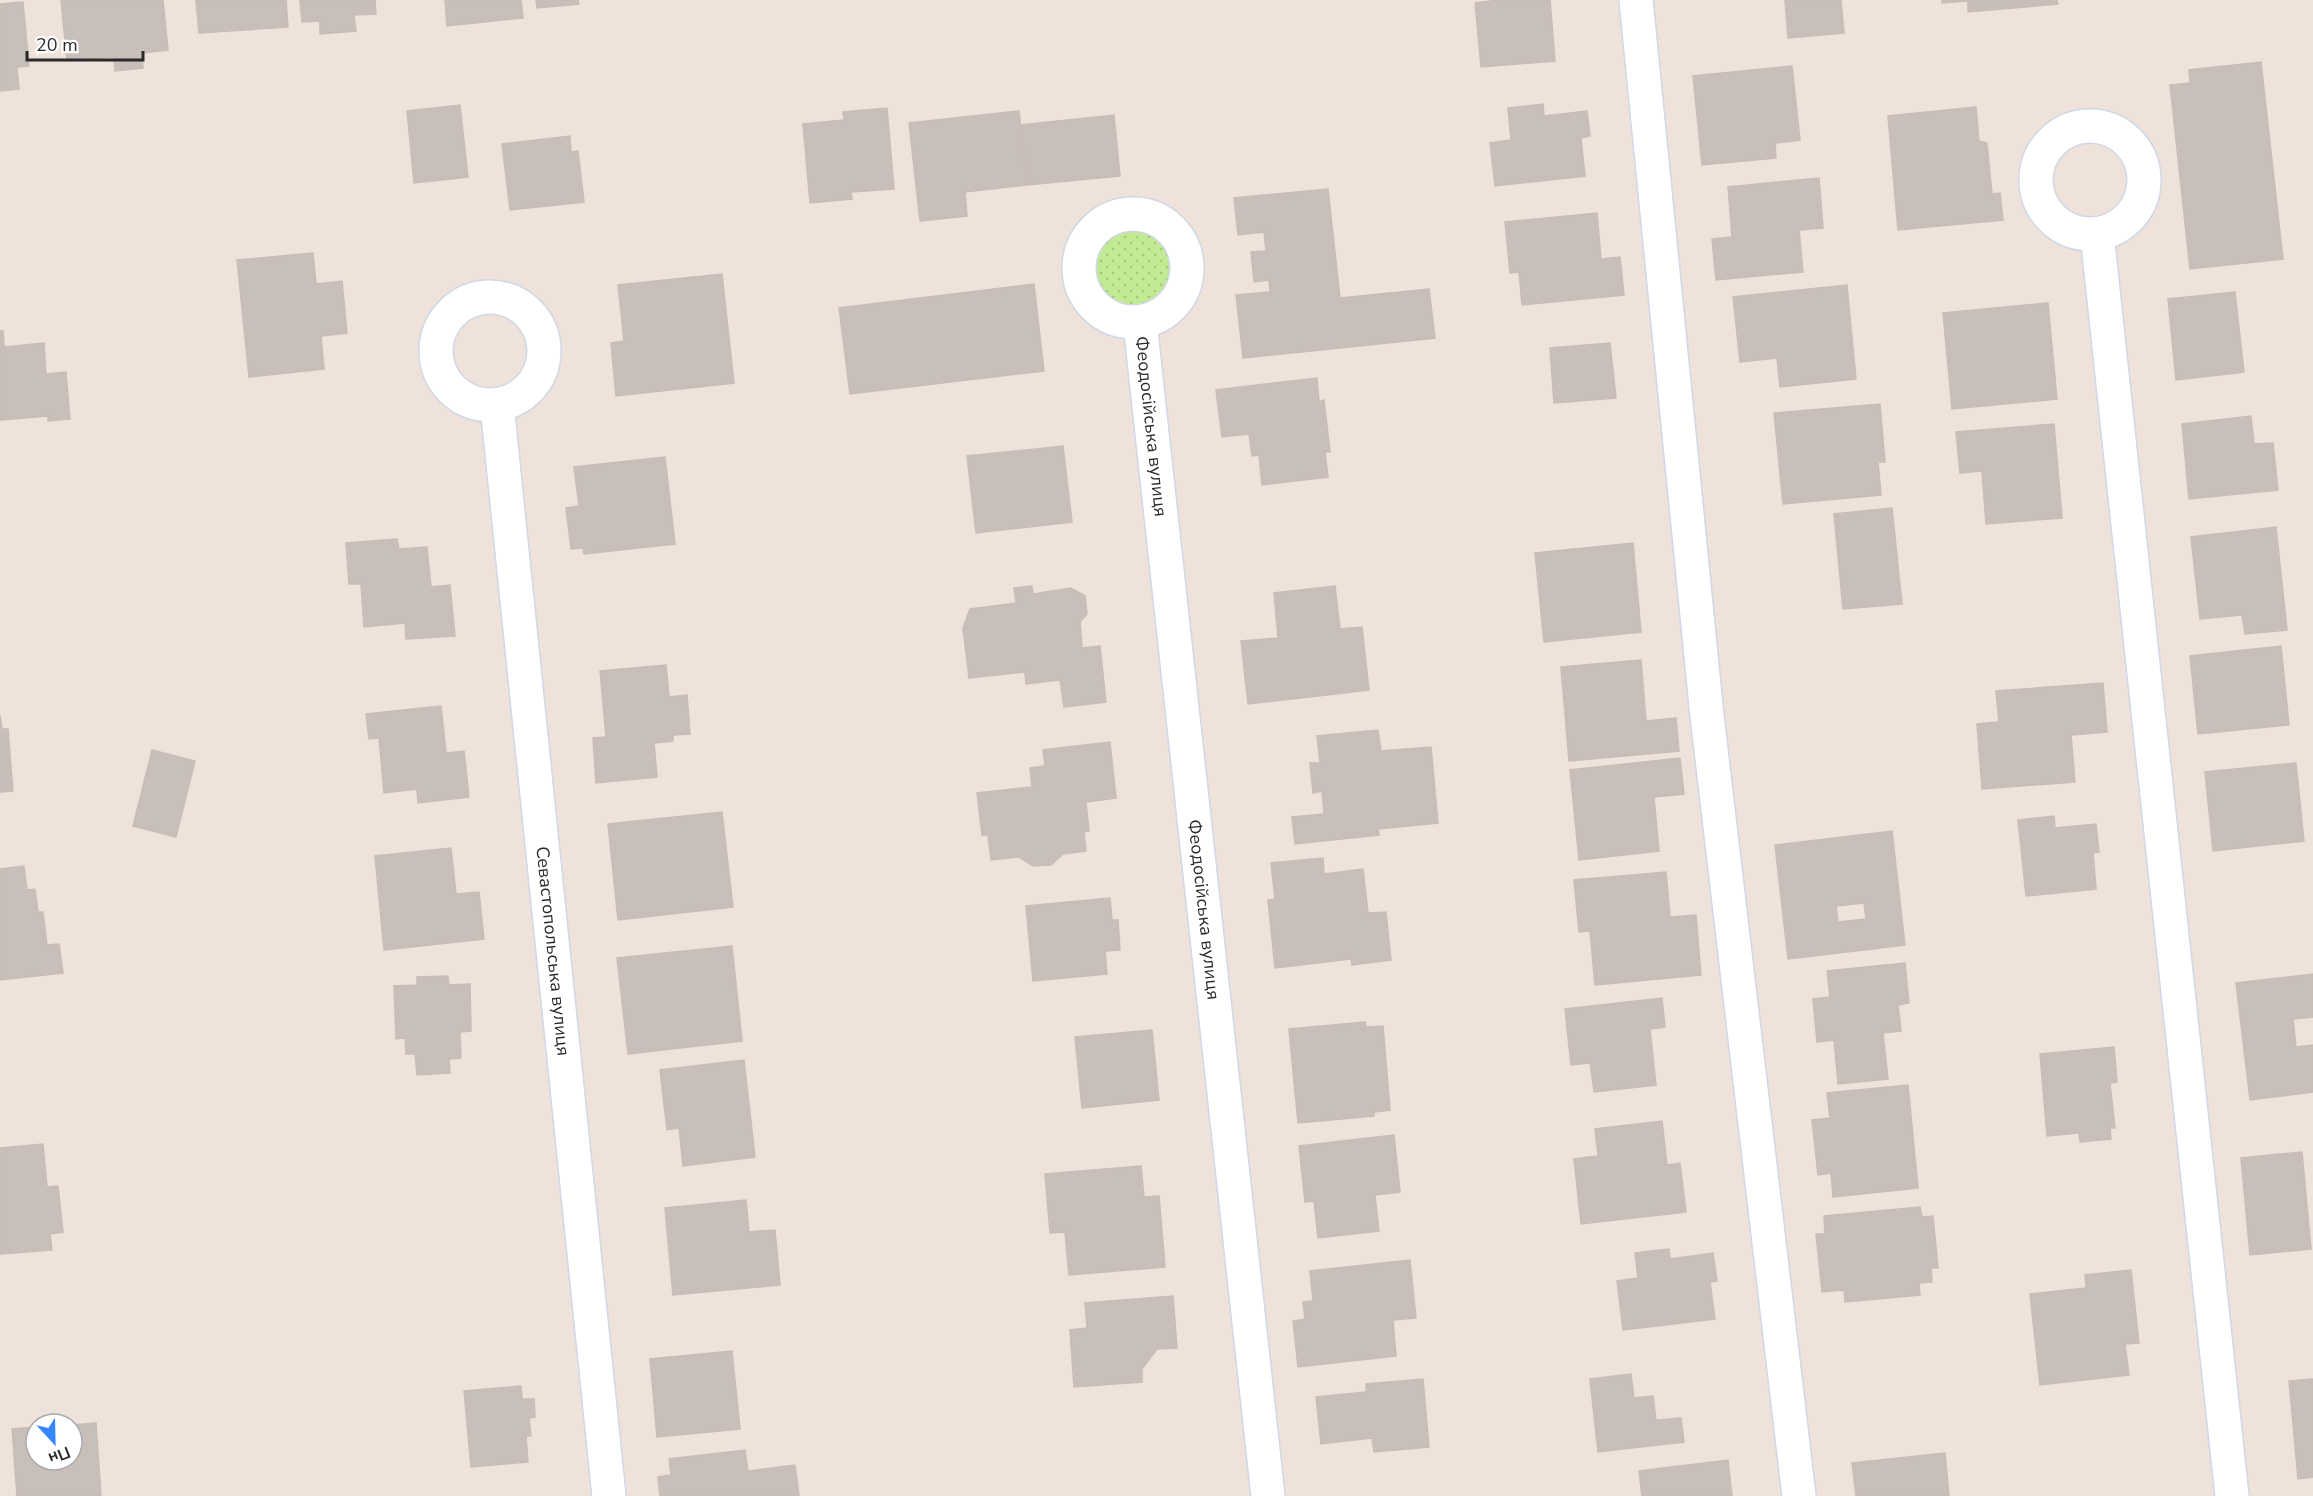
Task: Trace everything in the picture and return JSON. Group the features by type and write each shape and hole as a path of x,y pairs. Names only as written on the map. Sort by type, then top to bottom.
{"street":[{"path":"1636,0 1707,716 1799,1496"},
{"path":"2097,234 2232,1496"},
{"name":"Феодосійська вулиця","path":"1140,323 1268,1496"},
{"name":"Севастопольська вулиця","path":"497,405 609,1496"}],"green space":[{"path":"1133,214 1154,218 1171,230 1183,247 1187,268 1183,289 1171,306 1154,318 1133,322 1112,318 1095,306 1083,289 1079,268 1083,247 1095,230 1112,218"}],"building":[{"path":"61,0 163,0 168,50 142,53 143,68 115,71 114,57 67,61"},
{"path":"196,0 286,0 288,27 199,33"},
{"path":"300,0 375,0 376,14 354,15 356,31 320,34 320,21 302,22"},
{"path":"445,0 521,0 523,18 447,26"},
{"path":"536,0 578,0 579,4 537,8"},
{"path":"1498,0 1550,0 1555,61 1481,67 1475,3"},
{"path":"1785,0 1841,0 1844,33 1788,38"},
{"path":"1942,0 2057,0 2058,4 1968,12 1968,1 1942,3"},
{"path":"23,2 29,66 17,67 19,89 0,91 0,4"},
{"path":"2261,62 2283,259 2190,269 2170,85 2190,83 2189,70"},
{"path":"1792,66 1800,140 1775,143 1776,158 1702,165 1693,76"},
{"path":"1543,104 1544,116 1587,111 1590,136 1581,138 1585,176 1495,186 1490,143 1511,140 1508,108"},
{"path":"460,105 468,177 414,183 407,111"},
{"path":"1976,107 1979,141 1987,143 1992,194 2000,193 2003,220 1898,230 1888,116"},
{"path":"887,108 894,189 851,192 852,199 810,203 803,124 844,120 843,112"},
{"path":"1019,111 1027,185 965,192 967,216 920,221 909,123"},
{"path":"1114,115 1120,176 1027,185 1021,125"},
{"path":"570,136 571,152 578,151 584,202 510,210 502,144"},
{"path":"1819,178 1823,228 1799,230 1803,272 1716,280 1712,239 1732,237 1728,187"},
{"path":"1328,189 1340,298 1429,289 1435,338 1243,358 1236,295 1270,292 1269,280 1254,282 1251,252 1266,251 1264,232 1238,235 1234,198"},
{"path":"1597,213 1601,259 1620,257 1624,295 1522,305 1519,272 1510,273 1505,222"},
{"path":"313,253 316,284 342,281 347,333 321,336 324,369 249,377 237,260"},
{"path":"722,274 734,383 616,396 611,343 624,341 618,285"},
{"path":"1034,284 1044,371 850,394 839,308"},
{"path":"1847,285 1856,379 1780,387 1777,358 1740,362 1733,297"},
{"path":"2235,292 2244,372 2176,380 2168,299"},
{"path":"2048,303 2057,399 1952,409 1943,313"},
{"path":"0,331 3,331 4,347 44,343 46,374 66,372 70,419 48,421 48,416 0,420"},
{"path":"1610,343 1616,398 1554,403 1550,348"},
{"path":"1317,378 1319,402 1324,400 1330,452 1325,452 1328,477 1262,485 1259,455 1252,456 1249,434 1222,437 1216,390"},
{"path":"1880,404 1885,462 1878,462 1881,495 1783,504 1774,413"},
{"path":"2251,416 2254,444 2273,443 2278,490 2189,499 2182,424"},
{"path":"2054,424 2062,518 1986,524 1982,471 1960,473 1956,432"},
{"path":"1063,446 1072,522 976,533 967,456"},
{"path":"665,457 675,544 584,554 583,548 571,549 566,508 579,506 574,467"},
{"path":"1892,508 1902,604 1843,609 1834,514"},
{"path":"2276,527 2287,630 2245,634 2242,615 2200,619 2191,537"},
{"path":"397,539 399,549 427,547 431,587 450,585 455,636 406,639 405,623 364,627 361,584 349,584 346,543"},
{"path":"1633,543 1641,632 1544,642 1535,553"},
{"path":"1032,586 1033,594 1071,588 1085,596 1087,614 1080,622 1082,648 1100,646 1106,702 1064,707 1060,680 1026,684 1025,672 969,678 963,628 970,609 1016,603 1014,588"},
{"path":"1335,586 1340,629 1362,627 1369,690 1248,704 1241,641 1278,638 1274,593"},
{"path":"2281,646 2289,725 2198,734 2190,656"},
{"path":"1641,660 1646,721 1676,718 1679,751 1569,761 1561,667"},
{"path":"666,665 669,697 687,695 690,734 673,735 673,741 654,743 657,777 596,783 593,738 606,737 600,671"},
{"path":"2103,683 2107,732 2071,735 2075,782 1982,789 1977,724 1999,722 1996,691"},
{"path":"441,706 446,753 464,751 469,797 418,803 417,789 384,793 379,738 369,739 366,714"},
{"path":"0,715 2,729 8,729 13,791 0,792"},
{"path":"1378,730 1381,751 1431,747 1438,823 1378,829 1379,835 1295,844 1292,817 1324,814 1322,791 1313,793 1310,763 1320,763 1317,736"},
{"path":"1110,742 1116,798 1086,802 1089,831 1084,832 1086,851 1063,854 1051,865 1033,866 1019,857 991,860 988,835 982,835 977,793 1032,787 1030,768 1045,766 1043,750"},
{"path":"152,750 195,761 176,837 133,826"},
{"path":"1680,758 1684,794 1654,797 1659,851 1579,860 1570,770"},
{"path":"2296,763 2304,841 2213,851 2205,772"},
{"path":"722,812 733,907 618,920 608,824"},
{"path":"2054,816 2055,828 2096,824 2099,852 2093,853 2096,889 2026,896 2018,820"},
{"path":"1892,831 1905,945 1788,959 1775,845","holes":["1864,903 1866,919 1838,922 1836,906"]},
{"path":"451,848 456,894 479,892 484,939 384,950 375,856"},
{"path":"1323,858 1324,874 1363,869 1368,913 1386,912 1391,960 1352,965 1351,959 1275,968 1268,900 1275,899 1271,863"},
{"path":"24,866 27,890 35,889 38,912 43,912 47,945 59,944 63,973 0,980 0,869"},
{"path":"1666,872 1670,917 1696,915 1701,975 1595,985 1590,931 1579,932 1574,880"},
{"path":"1110,898 1112,920 1118,920 1120,950 1105,951 1107,974 1033,981 1026,906"},
{"path":"732,946 742,1041 628,1054 617,958"},
{"path":"1905,963 1909,1003 1898,1005 1901,1031 1883,1033 1888,1079 1838,1084 1834,1040 1817,1042 1813,999 1830,997 1827,971"},
{"path":"2313,974 2313,1017 2293,1019 2296,1047 2313,1045 2313,1092 2250,1100 2236,983"},
{"path":"448,976 449,985 470,984 471,1031 460,1032 461,1058 449,1059 450,1073 417,1075 415,1054 406,1054 405,1038 396,1039 394,986 417,985 417,977"},
{"path":"1662,998 1665,1027 1650,1029 1656,1085 1594,1092 1590,1063 1571,1065 1565,1009"},
{"path":"1365,1022 1366,1027 1383,1026 1390,1110 1374,1112 1374,1116 1298,1123 1289,1029"},
{"path":"1152,1030 1159,1100 1082,1108 1075,1037"},
{"path":"2114,1047 2117,1082 2110,1083 2115,1128 2110,1128 2111,1139 2080,1142 2079,1133 2047,1136 2040,1054"},
{"path":"744,1060 755,1157 683,1166 679,1128 667,1130 660,1070"},
{"path":"1908,1085 1918,1188 1833,1197 1831,1173 1818,1175 1812,1120 1830,1118 1827,1093"},
{"path":"1662,1121 1667,1165 1680,1163 1686,1212 1581,1224 1574,1159 1598,1156 1595,1129"},
{"path":"1394,1135 1400,1192 1375,1195 1379,1231 1318,1238 1314,1201 1305,1202 1299,1146"},
{"path":"43,1144 47,1187 58,1186 63,1232 50,1234 52,1250 0,1254 0,1148"},
{"path":"2302,1152 2311,1249 2250,1255 2241,1158"},
{"path":"1141,1166 1144,1197 1159,1196 1165,1267 1069,1275 1065,1232 1050,1233 1045,1174"},
{"path":"746,1200 749,1232 775,1230 780,1285 673,1295 665,1208"},
{"path":"1920,1207 1922,1217 1933,1216 1938,1268 1931,1268 1932,1282 1919,1283 1920,1295 1845,1302 1844,1290 1822,1292 1816,1234 1825,1234 1824,1216"},
{"path":"1669,1249 1670,1259 1713,1253 1717,1281 1710,1282 1715,1319 1623,1330 1617,1281 1638,1278 1635,1253"},
{"path":"1410,1260 1416,1318 1393,1320 1396,1356 1298,1367 1293,1321 1305,1319 1303,1302 1313,1301 1310,1271"},
{"path":"2131,1270 2139,1343 2125,1344 2129,1375 2040,1385 2030,1294 2086,1288 2085,1275"},
{"path":"1173,1296 1177,1348 1157,1349 1142,1369 1142,1382 1074,1387 1070,1330 1087,1328 1085,1303"},
{"path":"732,1351 740,1429 657,1437 650,1359"},
{"path":"1631,1374 1634,1398 1653,1396 1656,1420 1681,1418 1684,1442 1598,1452 1590,1379"},
{"path":"1423,1379 1429,1447 1374,1452 1372,1438 1321,1444 1316,1397 1366,1392 1366,1384"},
{"path":"2313,1379 2313,1477 2298,1479 2289,1381"},
{"path":"521,1386 522,1399 534,1399 535,1417 529,1418 531,1436 526,1436 528,1462 471,1467 464,1391"},
{"path":"96,1423 101,1496 17,1496 12,1429 24,1428 24,1472 84,1472 84,1424"},
{"path":"745,1450 748,1471 795,1465 799,1496 660,1496 658,1477 671,1475 669,1459"},
{"path":"1945,1453 1949,1496 1856,1496 1852,1463"},
{"path":"1728,1460 1732,1496 1642,1496 1639,1471"}]}
